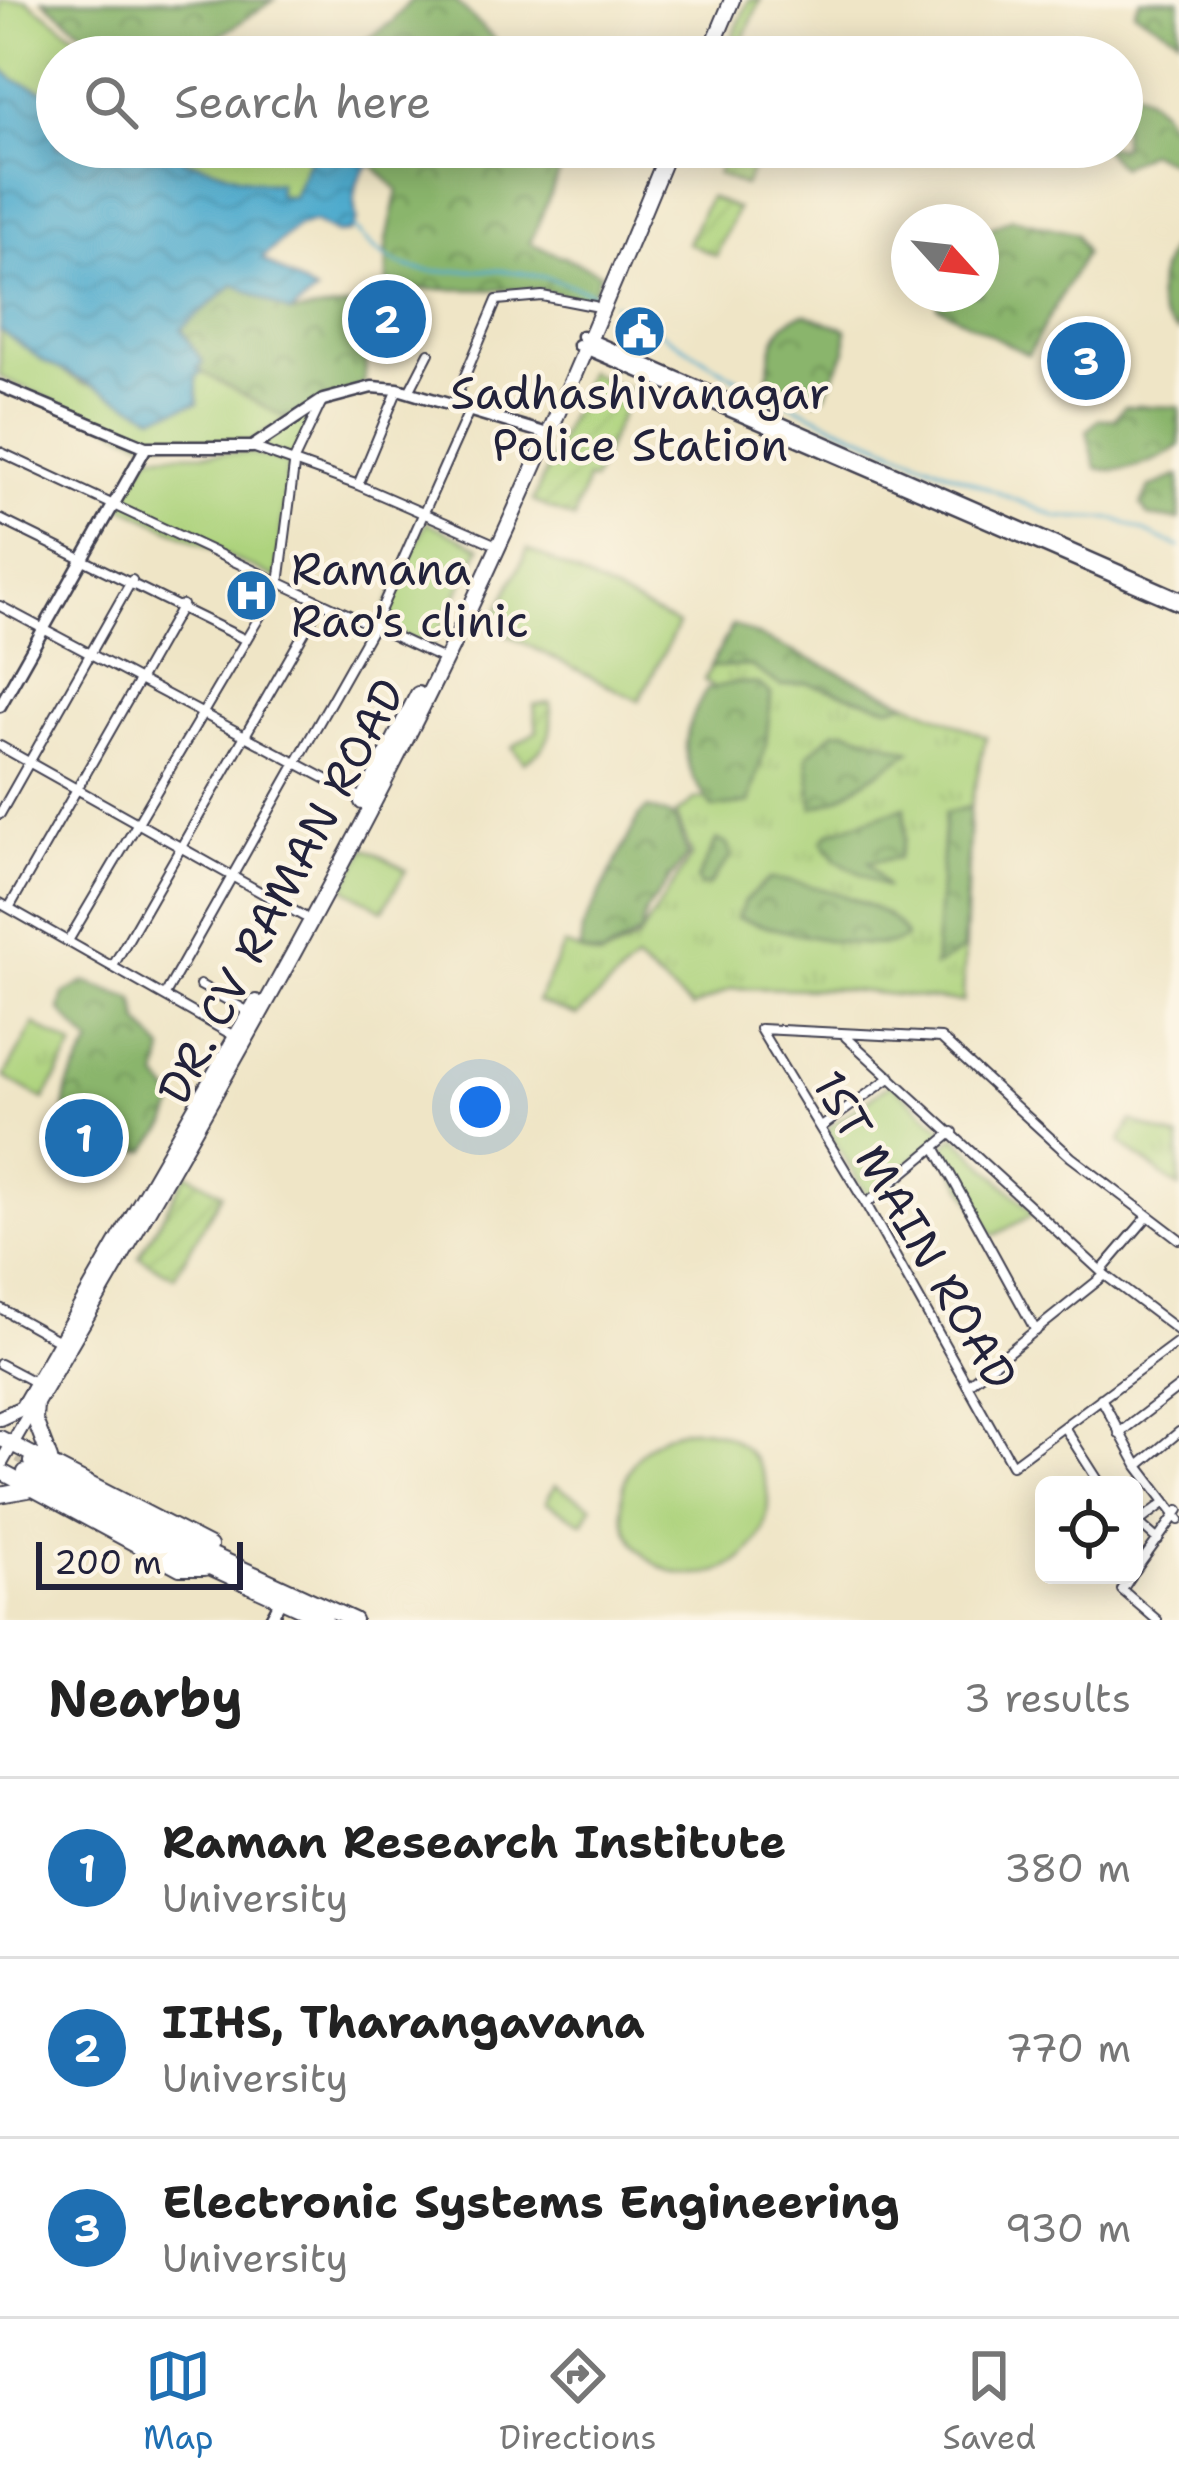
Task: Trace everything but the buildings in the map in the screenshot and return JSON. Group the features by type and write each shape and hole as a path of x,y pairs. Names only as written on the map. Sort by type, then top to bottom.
{"highway":[{"path":"714,36 729,0"},
{"name":"DR. CV RAMAN ROAD","path":"29,1406 249,1036 409,733 658,168"},
{"name":"DR. CV RAMAN ROAD","path":"29,1406 36,1384 303,916 437,656 492,543 537,430 584,342"},
{"path":"0,1418 29,1406 50,1460"},
{"path":"3,1449 50,1460 205,1541 227,1561"},
{"path":"3,1449 28,1490 180,1568 210,1568"},
{"path":"326,1620 210,1568 28,1467 354,1620"},
{"path":"0,1495 28,1490"}],"main road":[{"path":"584,342 1030,532 1179,601"},
{"path":"584,342 1179,601"},
{"path":"0,386 146,447 252,447 323,400 372,386 403,390 537,430"},
{"path":"1,702 146,447"},
{"name":"DR. CV RAMAN ROAD","path":"3,1449 29,1406"},
{"path":"270,1620 281,1600"}],"street":[{"path":"453,404 497,300 542,296 601,300"},
{"path":"358,485 403,390 429,353"},
{"path":"68,941 280,584 295,458 323,400"},
{"path":"164,995 374,628 470,410"},
{"path":"252,447 295,458 492,543"},
{"path":"0,452 437,656"},
{"path":"0,519 85,556 246,640"},
{"path":"0,814 132,580"},
{"path":"113,966 321,603"},
{"path":"182,605 4,906 237,1037"},
{"path":"0,607 363,799"},
{"path":"0,746 303,916"},
{"path":"200,985 250,1013"},
{"name":"1ST MAIN ROAD","path":"844,1036 760,1029 866,1204 1012,1465 1064,1426 1095,1476"},
{"path":"844,1036 940,1038 1071,1156 1179,1239"},
{"path":"844,1036 1103,1273 1179,1331"},
{"path":"820,1128 891,1077"},
{"path":"866,1204 953,1132"},
{"path":"935,1147 1036,1331"},
{"path":"967,1385 1103,1273 1148,1216"},
{"path":"0,1308 60,1342"},
{"path":"1064,1426 1179,1341"},
{"path":"0,1364 36,1384"},
{"path":"1119,1433 1179,1387"},
{"path":"1101,1398 1138,1466 1177,1515 1143,1560"},
{"path":"1138,1466 1179,1432"},
{"path":"1143,1516 1164,1503"},
{"path":"1143,1526 1158,1540"},
{"path":"1126,1584 1122,1590 1157,1620"}],"green space":[{"path":"0,0 26,0 77,36 36,36 36,88 0,68"},
{"path":"43,0 274,0 220,36 88,36"},
{"path":"411,0 454,0 491,36 372,36"},
{"path":"749,0 760,0 745,36 733,36"},
{"path":"1140,0 1179,0 1179,37 1134,11"},
{"path":"1143,95 1171,126 1179,166 1149,152 1143,155"},
{"path":"214,168 305,168 293,197 278,195 278,183"},
{"path":"375,168 561,168 530,243 601,273 589,302 542,290 387,289 387,240 398,190"},
{"path":"720,168 752,168 745,186 717,174"},
{"path":"709,197 737,209 716,256 688,243"},
{"path":"1012,218 1076,234 1085,253 1028,355 948,312 999,312 999,224"},
{"path":"1179,235 1179,332 1161,312 1158,286"},
{"path":"235,284 290,313 373,304 364,384 286,419 202,372 197,367 203,362 180,329"},
{"path":"805,314 846,329 846,351 824,396 814,400 777,387 768,375 781,329"},
{"path":"0,330 83,384 198,403 196,377 202,372 286,419 251,442 144,441 0,377"},
{"path":"588,372 631,391 593,481 587,479 574,519 533,501"},
{"path":"323,400 295,458 252,447"},
{"path":"1124,407 1179,407 1179,446 1139,466 1096,468 1087,431 1099,419 1114,419"},
{"path":"250,453 288,463 277,579 119,505 150,454"},
{"path":"1179,475 1179,520 1148,516 1141,505 1149,488"},
{"path":"427,522 480,548 430,649 378,624"},
{"path":"528,549 678,625 639,701 490,626"},
{"path":"733,625 986,737 970,808 963,1002 838,989 732,988 692,1008 636,961 577,1016 537,1002 564,945 600,958 637,940 692,855 676,814 696,799 743,800 761,726 704,680"},
{"path":"733,625 907,703 889,707 807,683 781,686 751,666 710,667"},
{"path":"738,682 759,684 771,694 766,744 749,803 713,808 688,764 687,737 707,689"},
{"path":"550,703 548,738 524,762 512,747 537,731 534,705"},
{"path":"846,730 911,751 836,800 813,808 807,756 834,731"},
{"path":"905,807 905,839 898,858 869,862 887,888 836,860 822,841 830,832"},
{"path":"970,807 963,950 934,967 945,813"},
{"path":"648,808 674,817 688,855 646,911 640,934 602,956 580,951 582,930 639,816"},
{"path":"717,839 728,845 731,857 709,885 700,886 697,880"},
{"path":"366,848 406,870 383,910 344,888"},
{"path":"769,879 824,889 866,904 898,925 906,937 893,943 851,943 738,918 744,901"},
{"path":"85,982 134,1000 140,1023 164,1051 158,1078 176,1101 167,1125 146,1151 126,1150 64,1115 67,1087 91,1044 60,1010 64,994"},
{"path":"34,1024 74,1047 44,1100 4,1077"},
{"path":"891,1083 946,1132 868,1197 827,1129"},
{"path":"1131,1121 1179,1139 1179,1188 1120,1142"},
{"path":"955,1136 1034,1214 993,1236 941,1149"},
{"path":"187,1173 222,1193 174,1277 139,1257"},
{"path":"695,1429 723,1434 747,1450 763,1474 768,1502 763,1530 747,1554 723,1570 695,1575 667,1570 643,1554 627,1530 622,1502 627,1474 643,1450 667,1434"},
{"path":"555,1485 592,1506 583,1523 546,1502"}],"water":[{"path":"0,68 36,88 36,168 215,168 254,181 279,183 278,195 293,197 305,168 365,168 355,196 357,220 349,232 336,233 314,221 297,226 262,259 316,293 290,313 234,284 181,329 203,363 197,367 202,372 196,377 198,403 154,416 43,361 0,330"}],"waterway":[{"path":"353,227 372,246 407,267 519,272 599,296"},
{"path":"613,303 734,377 831,423 1057,517 1116,519 1179,547"}],"tunnel":[{"path":"0,1446 31,1462"}],"place":[{"name":"IIHS, Tharangavana","path":"387,319"},
{"name":"Sadhashivanagar Police Station","path":"640,332"},
{"name":"Electronic Systems Engineering","path":"1086,361"},
{"name":"Ramana Rao's clinic","path":"252,595"},
{"name":"Raman Research Institute","path":"84,1138"}]}
